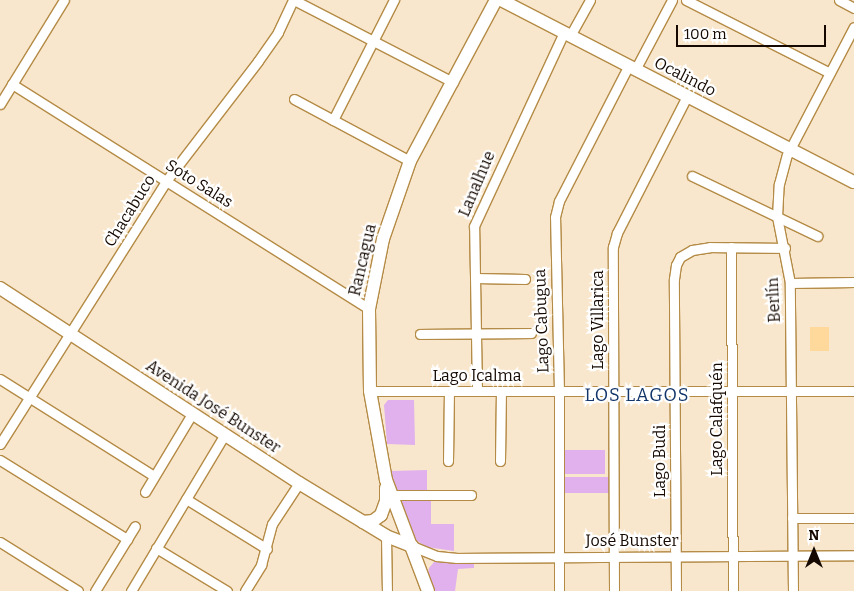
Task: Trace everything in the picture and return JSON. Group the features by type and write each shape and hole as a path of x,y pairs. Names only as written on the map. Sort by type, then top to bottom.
{"main road":[{"name":"Rancagua","path":"428,591 386,480 370,391 369,309 383,239 410,161 496,0"},
{"name":"Ocalindo","path":"501,0 854,182"},
{"name":"Avenida José Bunster","path":"0,288 193,412 299,483 386,536 412,546"},
{"path":"363,522 373,521 382,515 386,501 386,480"}],"street":[{"path":"0,104 64,0"},
{"path":"294,0 453,82"},
{"name":"Chacabuco","path":"0,444 166,181 258,61 278,32 294,0"},
{"path":"333,120 394,0"},
{"name":"Lanalhue","path":"477,391 474,226 476,217 567,34 590,0"},
{"name":"Lago Cabugua","path":"559,591 559,391 555,217 559,201 632,68 672,0"},
{"path":"686,0 830,73"},
{"path":"839,0 854,8"},
{"name":"Berlín","path":"793,591 790,282 785,248 777,217 780,176 790,150 854,27"},
{"name":"Soto Salas","path":"12,84 369,309"},
{"name":"Lago Villarica","path":"614,591 614,244 617,233 687,96"},
{"path":"294,100 410,161"},
{"path":"692,176 817,236"},
{"path":"731,247 785,248"},
{"name":"Lago Budi","path":"676,591 674,279 680,257 692,250 731,247"},
{"name":"Lago Calafquén","path":"731,247 733,591"},
{"path":"475,278 525,279"},
{"path":"790,282 854,282"},
{"path":"420,334 531,333"},
{"path":"0,379 154,476"},
{"name":"Lago Icalma","path":"370,391 854,391"},
{"path":"448,461 449,391"},
{"path":"500,461 501,391"},
{"path":"145,492 193,412"},
{"path":"131,591 225,434"},
{"path":"0,460 127,539"},
{"path":"245,591 261,565 267,549 272,524 299,483"},
{"path":"391,495 471,495"},
{"path":"186,499 267,549"},
{"path":"792,518 854,518"},
{"path":"94,591 135,526"},
{"path":"386,536 387,591"},
{"path":"0,542 78,591"},
{"name":"José Bunster","path":"412,546 447,557 854,555"},
{"path":"156,548 227,591"}],"shaded area":[{"path":"810,327 829,327 829,351 810,351"},
{"path":"388,400 414,400 415,445 387,444 384,405"},
{"path":"562,450 605,450 605,474 562,474"},
{"path":"427,470 427,491 397,491 391,471"},
{"path":"564,477 610,477 610,493 564,493"},
{"path":"397,499 431,499 431,524 454,524 454,551 426,547 413,538"},
{"path":"434,562 474,564 474,568 458,569 455,591 432,591 427,579 429,568"}],"district":[{"name":"LOS LAGOS","path":"637,395"}]}
